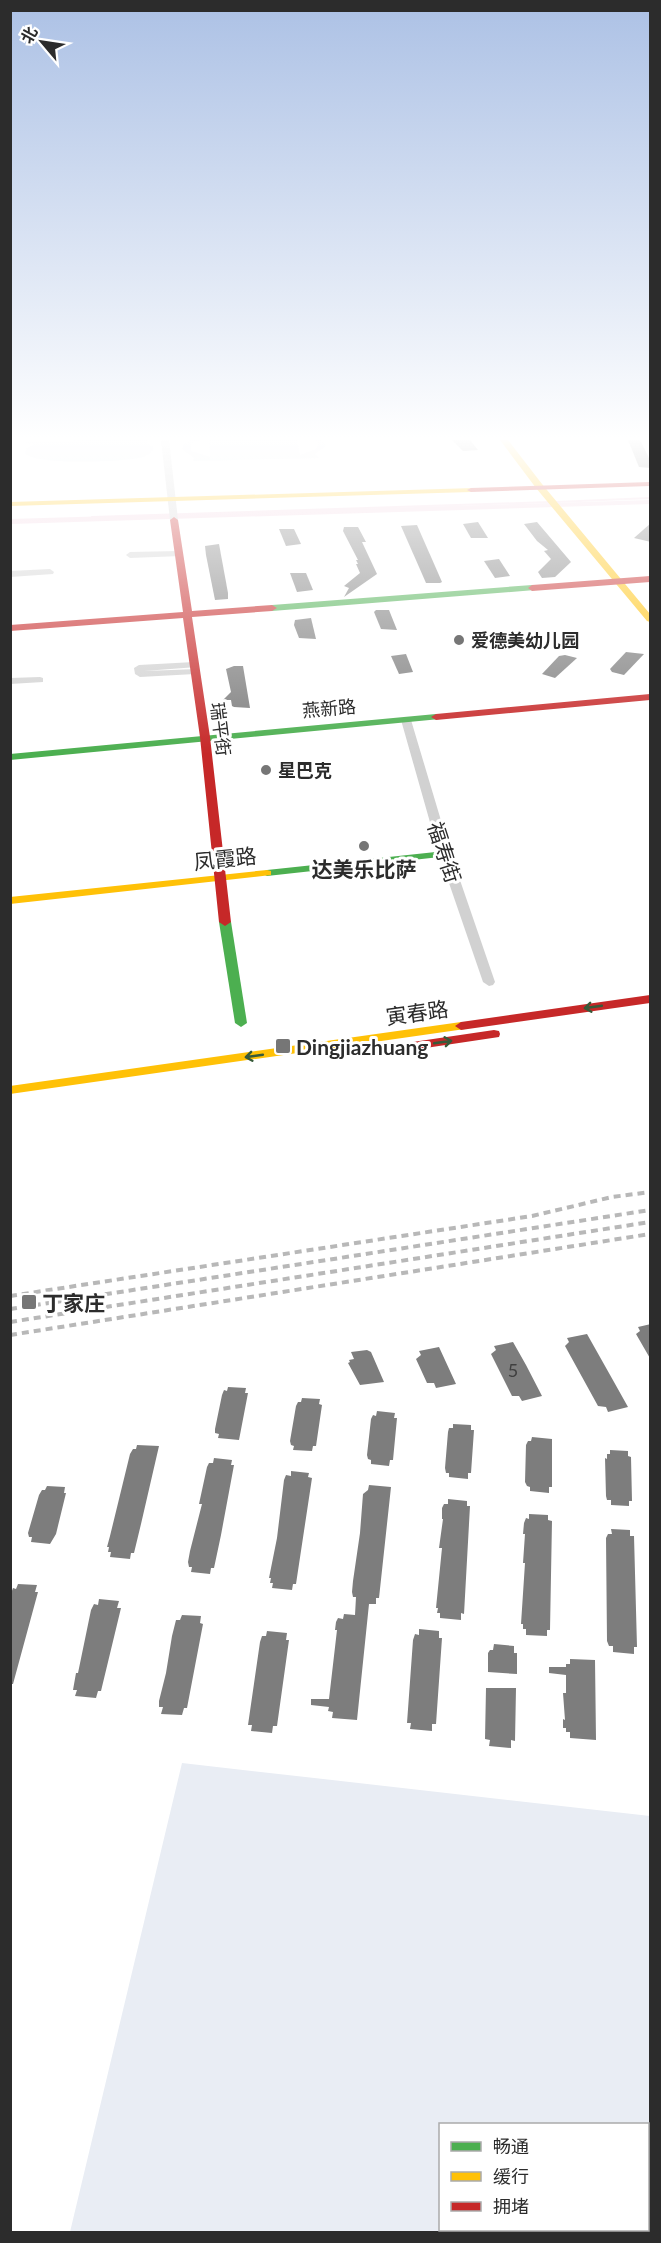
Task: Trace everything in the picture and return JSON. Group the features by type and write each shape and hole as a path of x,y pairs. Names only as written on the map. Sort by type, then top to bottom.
{"street":[{"name":"瑞平街","path":"177,545 204,733 219,880 241,1023"},
{"path":"597,545 626,580 651,619"},
{"path":"130,555 178,554"},
{"path":"10,573 50,572"},
{"path":"10,628 651,579"},
{"path":"626,580 651,601"},
{"path":"10,681 40,680"},
{"name":"燕新路","path":"10,757 204,733 651,689"},
{"name":"燕新路","path":"10,747 406,720 651,697"},
{"name":"福寿街","path":"406,720 445,854 489,982"},
{"name":"凤霞路","path":"10,901 445,854"},
{"name":"寅春路","path":"10,1090 651,999"},
{"name":"寅春路","path":"10,1097 221,1074 651,1011"}],"shaded area":[{"path":"182,1763 650,1816 650,2232 70,2232"}],"building":[{"path":"219,545 228,599 215,600 205,546"},
{"path":"350,545 363,545 377,574 344,597 349,588 344,586 360,573 356,564 358,560"},
{"path":"409,545 426,545 442,582 426,583"},
{"path":"541,545 556,545 571,562 555,577 542,578 538,572 551,559 544,551 548,550"},
{"path":"499,559 510,576 495,578 484,561"},
{"path":"290,573 306,573 313,590 297,592"},
{"path":"389,610 397,630 381,629 374,612"},
{"path":"311,618 316,639 299,638 294,625 295,620"},
{"path":"626,652 644,654 624,675 612,672 610,669"},
{"path":"406,654 413,672 399,674 391,656"},
{"path":"559,656 577,658 555,678 542,674"},
{"path":"243,666 250,708 234,707 231,700 223,700 231,692 226,669"},
{"path":"651,1324 651,1360 636,1334 640,1331 638,1327"},
{"path":"587,1334 628,1407 608,1412 606,1407 598,1406 565,1346 569,1342 567,1338"},
{"path":"513,1342 542,1396 522,1401 519,1396 512,1396 491,1354 496,1350 494,1346"},
{"path":"439,1347 456,1384 436,1388 434,1383 427,1383 416,1359 421,1355 419,1351"},
{"path":"367,1350 371,1352 384,1382 360,1385 348,1363 349,1360 354,1359 351,1352"},
{"path":"228,1387 246,1388 245,1393 248,1393 239,1440 218,1438 219,1434 215,1433 222,1395"},
{"path":"302,1398 320,1399 319,1404 322,1405 316,1446 313,1446 312,1451 293,1450 294,1446 290,1441 296,1406"},
{"path":"377,1411 395,1413 394,1418 397,1418 393,1460 390,1460 389,1466 371,1464 367,1455 371,1419 373,1415 376,1416"},
{"path":"453,1424 471,1425 471,1430 474,1430 471,1473 468,1473 468,1479 449,1477 449,1473 446,1473 448,1432 449,1428 453,1428"},
{"path":"532,1437 552,1439 552,1487 549,1487 549,1493 530,1491 530,1487 525,1482 526,1445"},
{"path":"137,1445 159,1446 141,1524 134,1553 131,1553 130,1559 110,1557 111,1552 108,1552 109,1547 107,1547 130,1454"},
{"path":"610,1450 628,1451 628,1456 631,1457 632,1501 629,1501 629,1506 611,1505 611,1500 607,1500 605,1458 607,1459"},
{"path":"214,1458 232,1460 231,1465 234,1465 221,1535 214,1568 211,1568 210,1574 191,1572 192,1567 189,1567 188,1562 202,1504 199,1504 207,1467 209,1463 213,1463"},
{"path":"291,1471 309,1473 308,1477 312,1478 296,1584 293,1584 292,1590 272,1588 273,1583 270,1583 271,1578 269,1578 277,1538 284,1480 286,1475 291,1476"},
{"path":"369,1485 391,1487 379,1598 376,1598 376,1604 369,1604 357,1720 332,1718 333,1712 328,1711 329,1707 311,1705 311,1699 329,1699 336,1622 338,1618 343,1619 344,1614 355,1615 356,1597 353,1597 352,1592 353,1581 363,1494 368,1490"},
{"path":"47,1486 65,1487 64,1493 66,1493 56,1534 50,1544 31,1542 32,1537 29,1537 28,1533 39,1495"},
{"path":"448,1499 467,1501 467,1506 470,1506 464,1614 461,1613 461,1620 440,1618 440,1613 437,1613 438,1608 436,1608 442,1548 439,1548 443,1519 442,1508 444,1504 448,1504"},
{"path":"529,1514 548,1515 548,1520 552,1521 550,1630 547,1630 547,1636 526,1635 526,1629 523,1629 523,1624 521,1624 525,1563 523,1563 525,1534 523,1534 524,1523 526,1518 529,1519"},
{"path":"611,1529 630,1530 630,1536 634,1536 637,1647 634,1647 634,1654 613,1652 613,1646 609,1646 607,1641 606,1538 608,1534 612,1534"},
{"path":"18,1584 37,1585 35,1592 38,1592 13,1684 10,1684 10,1596 13,1588 16,1589"},
{"path":"99,1599 119,1601 117,1608 121,1608 101,1691 98,1691 96,1698 75,1696 77,1690 73,1690 76,1673 78,1673 91,1610 94,1604 98,1605"},
{"path":"182,1615 201,1616 200,1623 203,1624 187,1708 184,1708 182,1715 161,1714 163,1707 159,1707 159,1701 172,1636 176,1620 180,1620"},
{"path":"419,1629 439,1631 439,1638 442,1638 436,1724 432,1724 432,1731 410,1729 411,1723 407,1723 413,1640 415,1634 419,1635"},
{"path":"267,1631 287,1633 286,1640 289,1640 277,1726 273,1726 272,1733 251,1731 252,1725 248,1725 260,1642 262,1636 266,1636"},
{"path":"494,1644 514,1646 514,1653 517,1653 517,1674 488,1672 488,1653 493,1650"},
{"path":"570,1659 595,1660 596,1740 570,1738 570,1732 566,1732 566,1728 563,1728 563,1719 565,1720 563,1693 566,1693 566,1675 549,1673 549,1667 566,1667 566,1664 570,1664"},
{"path":"486,1688 516,1688 515,1741 511,1740 511,1748 489,1746 490,1740 485,1739"}],"railway":[{"path":"10,1296 532,1216 612,1197 650,1192"},
{"path":"10,1309 650,1210"},
{"path":"10,1322 650,1222"},
{"path":"10,1335 650,1234"}],"traffic: fast":[{"path":"272,608 532,588"},
{"path":"10,757 436,717"},
{"path":"267,873 445,854"},
{"path":"225,922 241,1023"}],"traffic: slow":[{"path":"588,545 650,619"},
{"path":"10,901 267,873"},
{"path":"10,1090 461,1026"}],"traffic: jam":[{"path":"178,545 205,737 225,922"},
{"path":"532,588 650,579"},
{"path":"10,628 272,608"},
{"path":"436,717 650,697"},
{"path":"461,1026 650,999"},
{"path":"372,1052 494,1034"}],"place":[{"name":"爱德美幼儿园","path":"459,640"},
{"name":"星巴克","path":"266,770"},
{"name":"达美乐比萨","path":"364,846"},
{"name":"Dingjiazhuang","path":"283,1046"},
{"name":"丁家庄","path":"29,1302"}]}
